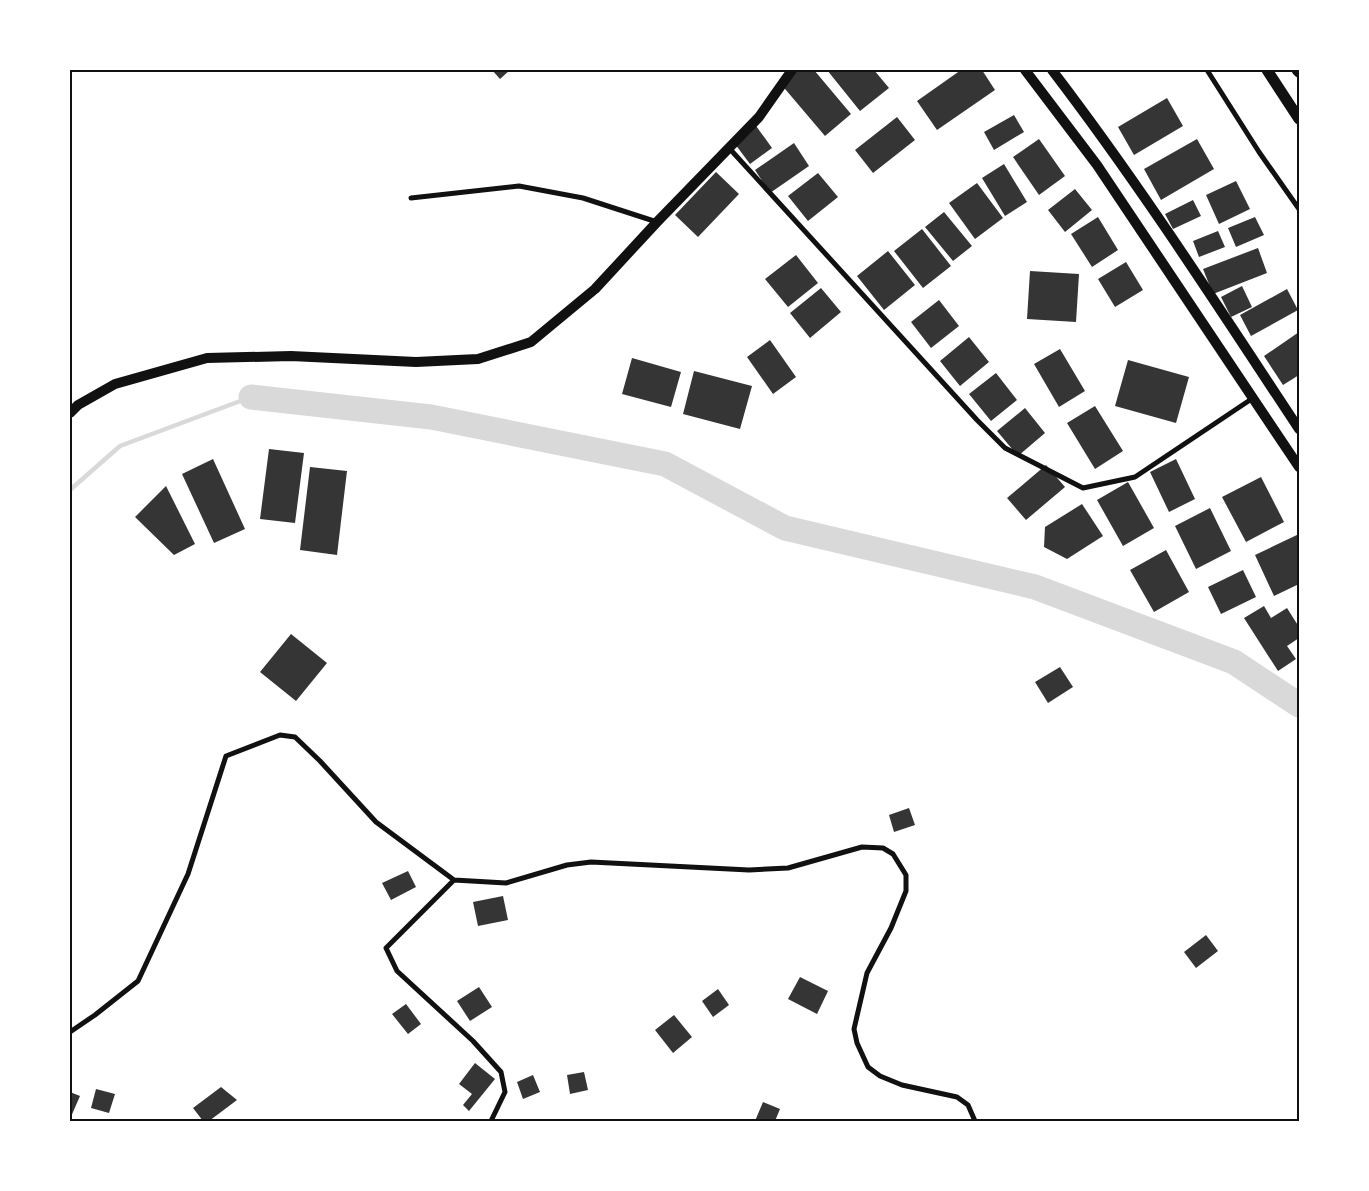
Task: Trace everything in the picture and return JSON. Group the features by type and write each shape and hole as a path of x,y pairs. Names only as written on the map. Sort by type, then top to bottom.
{"highway":[{"path":"1267,70 1299,119"}],"main road":[{"path":"70,413 78,405 115,384 207,358 291,356 416,362 478,359 531,342 594,289 759,117 792,70"},
{"path":"1025,70 1097,165 1299,467"},
{"path":"1052,70 1140,191 1299,429"}],"street":[{"path":"1207,70 1259,152 1299,209"},
{"path":"729,147 976,420 1005,448 1083,488 1135,477 1253,398"},
{"path":"411,198 519,186 583,198 657,222"},
{"path":"70,1032 95,1016 138,981 188,874 226,756 280,735 295,737 320,761 376,822 454,880 506,883 567,865 590,862 749,870 788,868 862,847 883,848 893,854 906,875 906,891 891,928 867,973 854,1029 857,1043 868,1066 880,1076 902,1085 957,1097 968,1105 975,1121"},
{"path":"454,880 386,948 397,971 473,1041 501,1072 505,1092 491,1121"}],"building":[{"path":"492,70 510,70 500,79"},
{"path":"796,70 814,70 851,114 825,136 780,83"},
{"path":"827,70 874,70 889,88 860,111"},
{"path":"961,70 982,70 995,90 937,130 917,101"},
{"path":"1167,98 1183,126 1134,155 1118,127"},
{"path":"1014,115 1024,132 994,150 984,132"},
{"path":"897,117 915,140 873,173 855,150"},
{"path":"754,123 772,148 750,164 732,140"},
{"path":"1039,139 1065,176 1039,195 1013,157"},
{"path":"1197,139 1214,169 1161,200 1144,169"},
{"path":"794,143 809,166 770,193 755,170"},
{"path":"1004,164 1027,202 1005,216 982,178"},
{"path":"716,172 739,194 698,237 675,215"},
{"path":"818,173 838,197 808,221 788,196"},
{"path":"1236,181 1250,209 1219,224 1206,195"},
{"path":"977,183 1003,218 975,239 949,203"},
{"path":"1075,189 1092,210 1065,232 1048,210"},
{"path":"1193,200 1201,216 1173,229 1165,214"},
{"path":"944,212 972,246 953,261 925,227"},
{"path":"1098,217 1118,250 1092,267 1071,234"},
{"path":"1255,217 1264,235 1236,247 1228,228"},
{"path":"922,229 951,266 923,288 894,251"},
{"path":"1218,231 1225,247 1199,257 1193,241"},
{"path":"1258,248 1267,273 1213,294 1203,269"},
{"path":"888,251 915,285 884,310 857,276"},
{"path":"796,255 818,283 788,307 765,279"},
{"path":"1126,262 1143,290 1115,307 1098,279"},
{"path":"1030,271 1079,274 1076,322 1027,319"},
{"path":"1242,286 1252,307 1231,317 1221,297"},
{"path":"821,288 841,312 810,338 790,313"},
{"path":"1287,289 1298,310 1251,336 1240,315"},
{"path":"939,300 959,326 931,348 911,322"},
{"path":"1299,332 1299,375 1283,385 1264,356"},
{"path":"969,337 989,362 960,386 940,361"},
{"path":"770,340 796,377 773,394 747,357"},
{"path":"1060,349 1085,391 1059,407 1034,364"},
{"path":"632,358 681,372 671,407 622,394"},
{"path":"1128,360 1189,377 1176,423 1115,406"},
{"path":"694,371 752,386 740,429 683,414"},
{"path":"996,373 1017,400 991,421 969,394"},
{"path":"1095,406 1123,451 1095,469 1067,423"},
{"path":"1025,408 1045,433 1018,456 997,431"},
{"path":"269,449 304,453 295,523 260,519"},
{"path":"213,459 245,529 214,543 182,474"},
{"path":"1176,459 1195,499 1169,512 1150,472"},
{"path":"1046,465 1065,487 1026,520 1007,498"},
{"path":"310,467 347,471 337,555 300,550"},
{"path":"1261,477 1284,522 1246,542 1222,497"},
{"path":"1128,482 1154,528 1123,546 1097,500"},
{"path":"166,486 195,544 174,555 135,517"},
{"path":"1082,504 1103,536 1067,559 1044,547 1045,527"},
{"path":"1210,508 1231,551 1196,569 1175,526"},
{"path":"1299,534 1299,584 1274,596 1255,555"},
{"path":"1166,550 1189,592 1154,612 1130,570"},
{"path":"1243,570 1256,597 1221,614 1208,587"},
{"path":"1264,606 1271,618 1287,608 1299,627 1299,638 1287,646 1296,659 1278,671 1244,618"},
{"path":"291,634 327,663 296,701 260,672"},
{"path":"1060,667 1073,687 1048,703 1035,682"},
{"path":"909,808 915,825 894,832 889,815"},
{"path":"408,871 416,887 391,900 382,883"},
{"path":"503,896 508,920 478,926 473,902"},
{"path":"1206,935 1218,951 1196,968 1184,952"},
{"path":"800,977 828,991 817,1014 788,999"},
{"path":"479,987 492,1007 470,1021 457,1001"},
{"path":"718,989 729,1005 713,1017 702,1001"},
{"path":"406,1004 421,1024 408,1034 392,1014"},
{"path":"674,1015 692,1037 673,1053 655,1030"},
{"path":"475,1063 495,1079 469,1111 463,1105 472,1094 459,1084"},
{"path":"584,1072 588,1090 570,1094 567,1075"},
{"path":"533,1075 540,1092 523,1099 517,1082"},
{"path":"221,1087 237,1100 209,1121 203,1121 193,1108"},
{"path":"96,1089 115,1094 109,1113 91,1108"},
{"path":"70,1092 80,1096 70,1119"},
{"path":"763,1102 780,1109 775,1121 755,1121"}],"waterway":[{"path":"70,490 120,446 251,397"},
{"path":"251,397 431,417 665,464 785,528 1035,587 1234,662 1299,705"}]}
